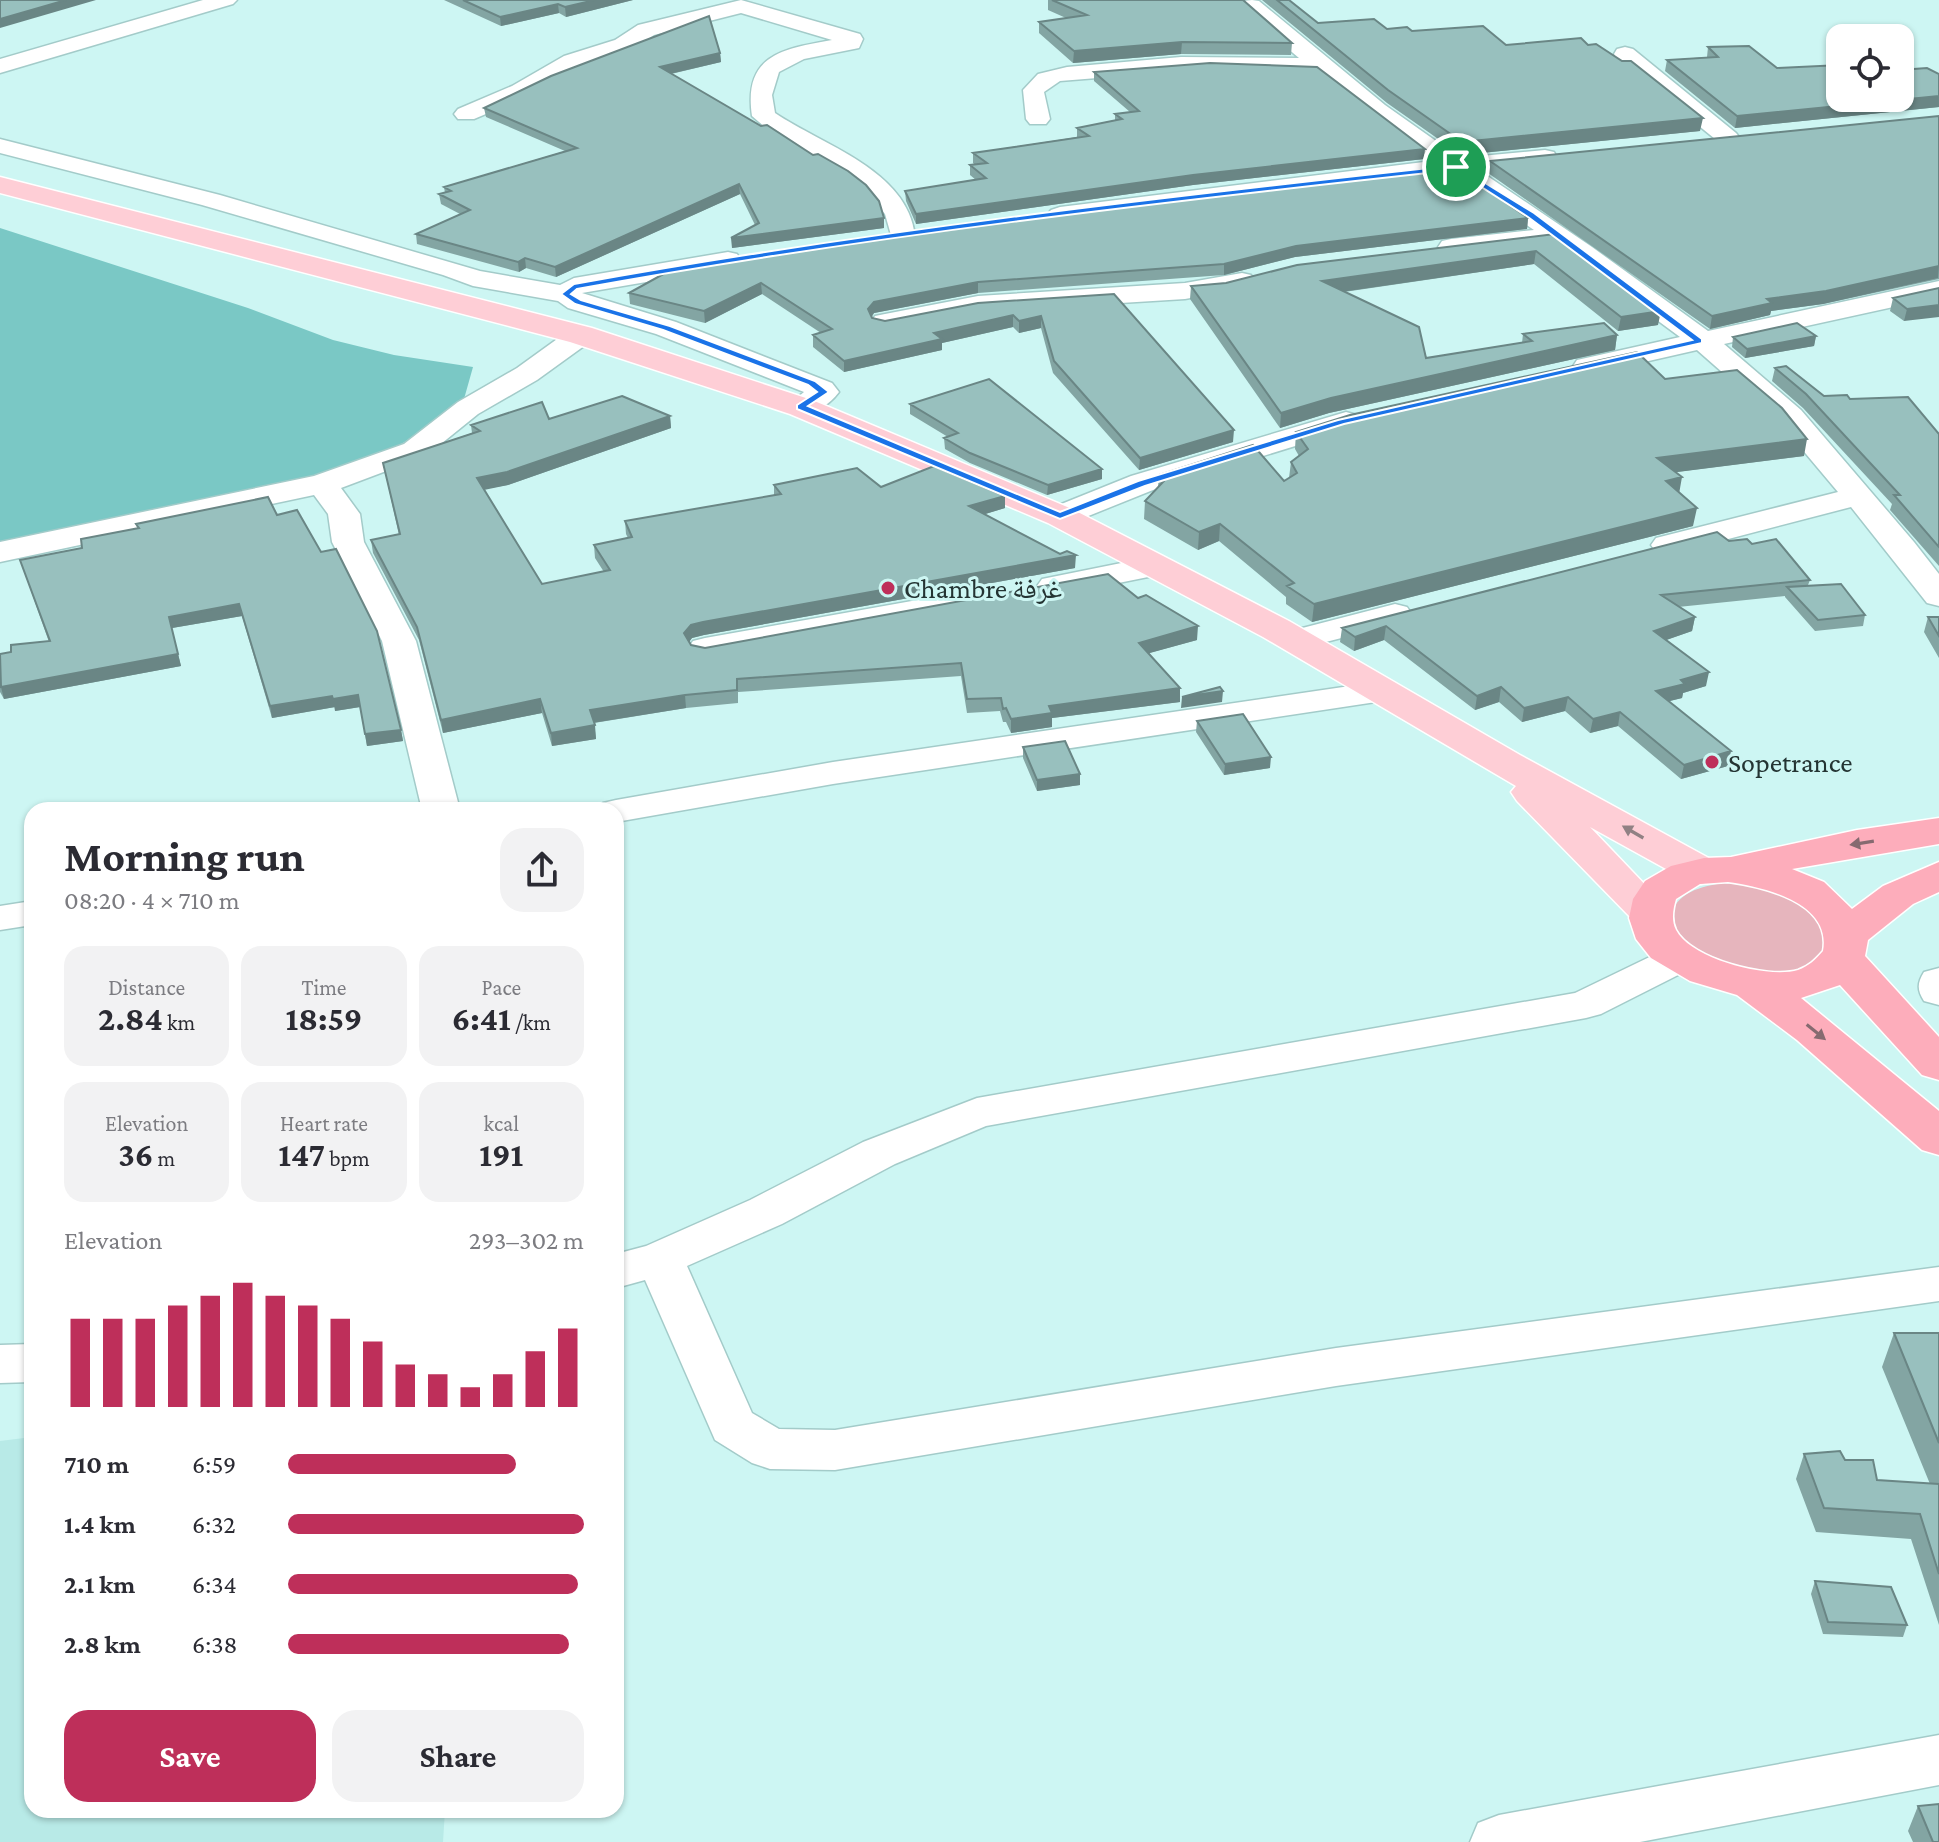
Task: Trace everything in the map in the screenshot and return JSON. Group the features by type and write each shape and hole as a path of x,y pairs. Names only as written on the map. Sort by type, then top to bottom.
{"highway":[{"path":"1939,831 1681,876 1653,897 1649,912 1652,928 1662,944 1678,959 1713,976 1754,986 1783,986 1809,981 1829,972 1844,946 1898,895 1939,875"},
{"path":"1715,870 1760,873 1791,882 1817,897 1836,915 1844,946 1895,1020 1939,1064"},
{"path":"1754,986 1813,1029 1939,1138"}],"main road":[{"path":"0,185 581,335 801,407 1060,516 1295,640 1506,764 1715,870"},
{"path":"1506,764 1649,912"}],"street":[{"path":"0,66 226,0"},
{"path":"466,114 520,91 572,61 623,45 646,30 739,3 852,39 851,43 773,64 761,75 758,95 764,116 807,145 835,156 863,177 899,213 902,236"},
{"path":"1251,6 1324,67 1456,167 1521,208 1554,236 1592,259 1785,411 1939,596"},
{"path":"1625,54 1728,138"},
{"path":"1038,119 1033,92 1040,82 1062,75 1139,65 1208,62 1272,62 1324,67"},
{"path":"1698,141 1758,135"},
{"path":"0,146 211,200 452,269 473,278 566,294 578,302 666,328 822,389 824,392 801,407"},
{"path":"1029,219 1193,196 1562,156"},
{"path":"872,240 930,233"},
{"path":"1428,250 1554,236"},
{"path":"566,294 574,286 751,257"},
{"path":"885,322 978,304 1185,291 1224,286 1266,275"},
{"path":"1559,373 1939,289"},
{"path":"0,552 322,484 415,450 468,408 527,374 581,335"},
{"path":"1060,516 1142,483 1373,415"},
{"path":"322,484 344,514 348,542 399,641 439,802"},
{"path":"1644,551 1858,496"},
{"path":"705,648 1156,566"},
{"path":"1295,640 1431,605"},
{"path":"624,810 833,773 1384,692"},
{"path":"0,918 24,914"},
{"path":"1678,959 1586,1005 977,1113 879,1153 766,1212 638,1265 733,1426 770,1449 822,1450 1336,1367 1939,1284"},
{"path":"1939,981 1939,992"},
{"path":"0,1364 24,1363"},
{"path":"1499,1842 1939,1760"}],"shaded area":[{"path":"0,228 248,308 333,340 394,355 473,367 464,399 410,439 357,469 0,544"},
{"path":"1722,883 1776,892 1810,911 1820,925 1824,939 1822,951 1815,962 1803,971 1787,976 1768,976 1705,958 1692,951 1669,925 1671,914 1686,894"},
{"path":"24,1438 24,1818 444,1818 443,1842 0,1842 0,1441"}],"building":[{"path":"0,0 66,0 0,19"},
{"path":"463,0 595,0 565,7 558,4 500,17"},
{"path":"1052,0 1243,0 1292,43 1182,42 1074,51 1039,22 1087,15"},
{"path":"1277,0 1289,0 1318,23 1374,19 1387,29 1407,27 1412,31 1483,26 1506,45 1581,38 1588,45 1596,44 1622,61 1631,61 1703,118 1462,142 1388,90"},
{"path":"709,16 720,53 660,67 761,126 767,125 813,155 818,154 848,171 866,185 879,201 884,218 731,238 759,223 739,184 555,267 525,258 518,262 416,234 470,210 439,194 451,191 444,187 577,148 484,108 551,76"},
{"path":"1749,46 1777,68 1826,66 1826,107 1737,116 1667,60 1718,57 1708,47"},
{"path":"1210,63 1317,67 1425,149 1193,175 916,214 905,191 986,178 970,165 987,163 973,153 1089,136 1077,128 1122,119 1115,114 1139,111 1094,72"},
{"path":"1927,68 1939,74 1939,96 1914,98 1914,69"},
{"path":"1939,116 1939,266 1826,291 1767,299 1772,303 1712,316 1490,161"},
{"path":"1452,166 1528,218 1296,246 1224,264 978,282 874,302 868,309 872,318 885,321 978,303 1114,294 1234,430 1140,458 1054,361 1041,316 1019,321 1013,315 934,333 942,339 844,361 813,335 832,329 761,283 704,311 629,293 676,267 1194,196"},
{"path":"1555,234 1661,311 1621,317 1536,251 1322,281 1419,327 1426,358 1532,341 1523,334 1604,323 1617,335 1331,398 1281,413 1191,286 1226,283 1297,265"},
{"path":"1939,288 1939,305 1907,309 1893,298"},
{"path":"1797,323 1816,336 1747,349 1733,337"},
{"path":"1637,352 1665,379 1737,370 1782,408 1807,439 1657,458 1682,477 1666,481 1697,508 1314,604 1287,586 1294,583 1220,524 1199,532 1145,501 1164,481 1159,475 1253,445 1284,481 1297,473 1291,462 1308,449 1296,432 1350,415"},
{"path":"1786,366 1824,396 1847,395 1850,399 1908,397 1939,434 1939,547 1894,495 1900,495 1806,394 1775,368"},
{"path":"989,379 1102,469 1048,485 970,453 944,438 958,433 910,404"},
{"path":"622,396 670,416 507,472 477,478 542,584 610,570 594,545 632,537 625,521 781,494 774,485 857,468 881,487 934,466 1005,496 969,506 1060,554 1067,551 1076,555 703,622 691,625 684,633 691,645 705,648 1108,574 1138,598 1146,595 1198,626 1139,643 1180,688 1049,706 1052,713 1011,719 1006,708 1003,709 1001,698 967,699 961,663 737,679 737,690 590,710 595,725 551,733 540,699 441,720 417,627 371,540 400,534 383,463 480,431 471,425 542,402 549,419"},
{"path":"268,497 277,515 297,510 321,552 336,549 377,631 401,730 365,734 358,695 270,706 239,604 169,617 178,654 1,687 0,654 11,652 11,645 50,641 20,560 82,548 81,539 139,528 136,524"},
{"path":"1717,532 1729,541 1747,539 1752,544 1776,539 1810,580 1661,595 1695,617 1654,631 1709,672 1681,680 1685,684 1656,691 1731,751 1684,765 1620,712 1593,719 1568,697 1524,708 1501,687 1477,696 1386,626 1355,637 1342,628"},
{"path":"1841,584 1865,615 1818,620 1787,587"},
{"path":"1928,617 1939,617 1939,636"},
{"path":"1220,687 1223,691 1182,697"},
{"path":"1243,714 1271,757 1225,764 1197,721"},
{"path":"1065,741 1080,774 1037,780 1023,747"},
{"path":"1894,1333 1939,1333 1939,1443"},
{"path":"1840,1451 1845,1460 1873,1460 1877,1480 1939,1484 1939,1574 1920,1514 1824,1508 1804,1454"},
{"path":"1815,1581 1891,1587 1907,1625 1828,1622"},
{"path":"1939,1804 1939,1842 1933,1842 1918,1806"}],"place":[{"name":"Chambre غرفة","path":"888,588"},
{"name":"Sopetrance","path":"1712,762"}],"route":[{"path":"1456,167 1531,215 1554,236 1592,259 1699,341 1341,422 1142,483 1060,516 801,407 824,392 811,383 666,328 578,302 566,294 574,286 691,265 1193,196 1456,167"}]}
